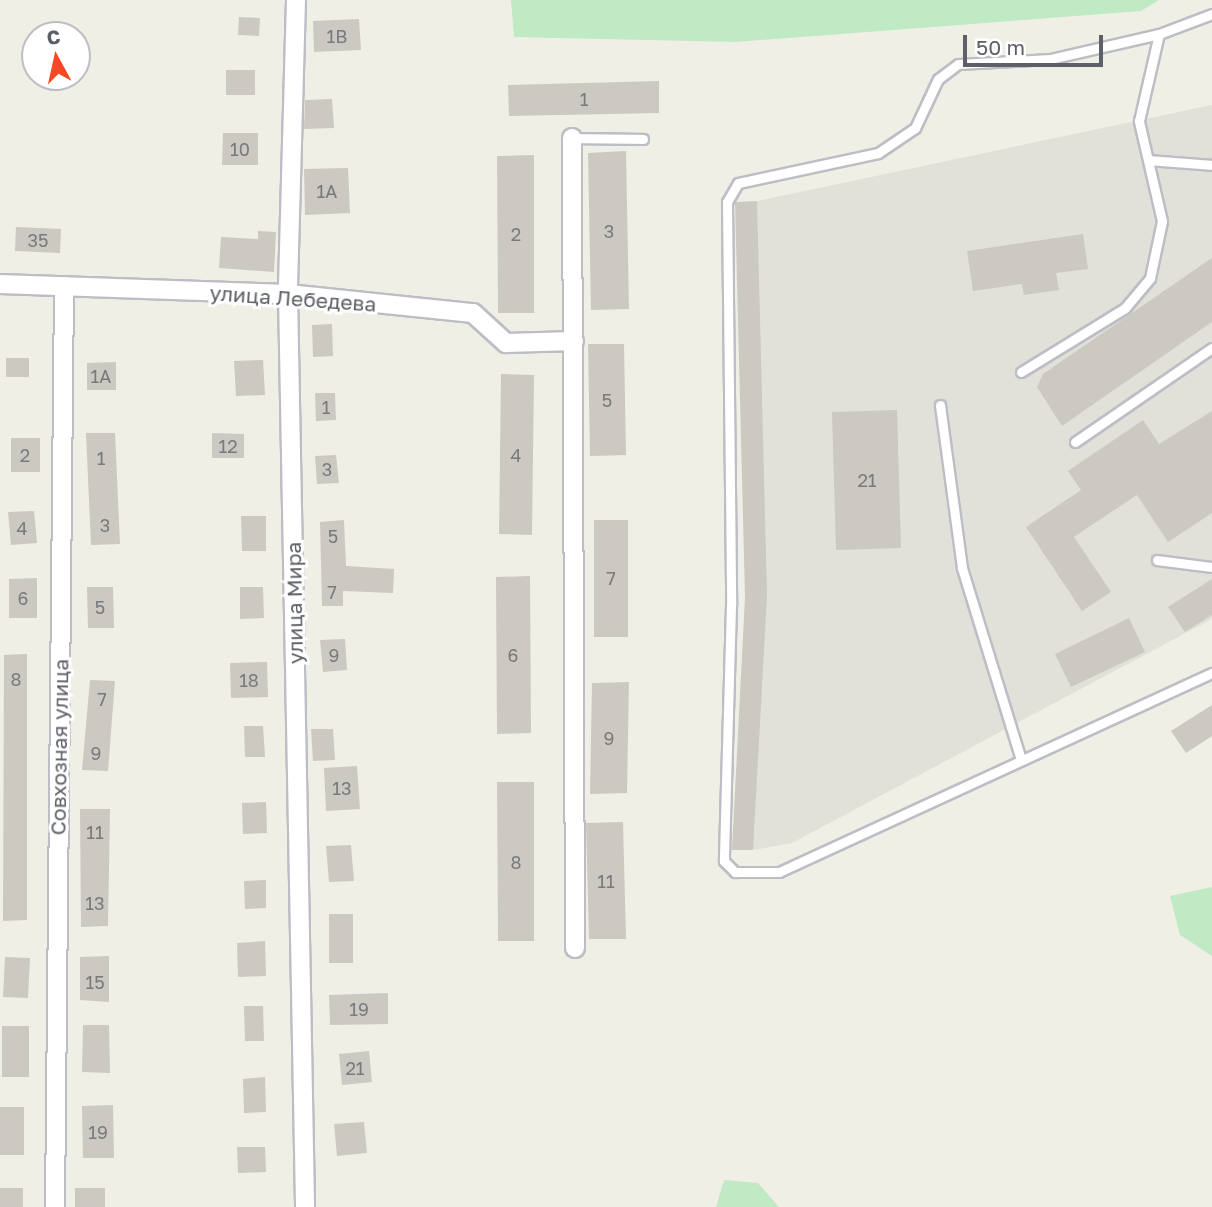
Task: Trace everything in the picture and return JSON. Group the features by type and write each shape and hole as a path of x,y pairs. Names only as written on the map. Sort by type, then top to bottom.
{"street":[{"name":"улица Мира","path":"296,0 288,294 305,1207"},
{"path":"572,138 575,948"},
{"name":"улица Лебедева","path":"0,284 288,294 473,313 506,343 574,341"},
{"name":"Совхозная улица","path":"55,1207 64,286"}],"lane":[{"path":"1212,13 1159,34 1051,59 958,64 938,79 923,115 904,137 878,153 738,183 727,202 731,605 724,860 735,873 779,872 1212,673"},
{"path":"1021,372 1125,308 1150,278 1162,221 1139,121 1159,34"},
{"path":"572,138 643,139"},
{"path":"1149,160 1212,165"},
{"path":"1075,442 1212,348"},
{"path":"940,405 962,568 1021,761"},
{"path":"1157,560 1212,567"}],"shaded area":[{"path":"1212,105 1212,619 792,843 753,850 757,201"}],"green space":[{"path":"511,0 1159,0 1141,11 736,42 514,37"},
{"path":"1212,887 1212,956 1180,935 1170,896"},
{"path":"724,1180 758,1183 779,1207 716,1207"}],"building":[{"path":"239,17 260,18 259,36 238,35"},
{"path":"359,19 361,50 314,52 313,21"},
{"path":"226,70 255,70 255,95 226,95"},
{"path":"659,81 659,113 509,116 508,85"},
{"path":"332,99 334,128 304,129 305,100"},
{"path":"223,133 258,133 258,165 222,165"},
{"path":"626,151 629,309 591,310 588,153"},
{"path":"534,155 534,313 498,313 497,156"},
{"path":"348,168 350,213 305,215 304,169"},
{"path":"757,201 767,596 753,850 732,850 745,597 735,202"},
{"path":"16,227 61,229 60,253 15,251"},
{"path":"258,231 276,232 274,272 219,268 221,237 258,239"},
{"path":"1083,234 1088,269 1056,273 1059,290 1024,295 1022,284 973,291 967,251"},
{"path":"1212,258 1212,322 1062,426 1037,387 1043,374"},
{"path":"332,324 333,356 313,357 312,325"},
{"path":"588,344 624,344 626,455 590,456"},
{"path":"6,358 29,358 29,377 6,377"},
{"path":"263,360 265,395 236,396 234,361"},
{"path":"116,362 116,390 87,390 87,363"},
{"path":"501,374 534,375 532,535 499,534"},
{"path":"315,393 335,393 336,420 316,421"},
{"path":"897,410 901,548 836,550 832,412"},
{"path":"1212,411 1212,513 1168,542 1137,495 1074,537 1111,592 1082,611 1026,527 1081,490 1068,471 1143,420 1159,444"},
{"path":"86,433 115,433 120,544 91,545"},
{"path":"212,433 244,434 244,458 212,458"},
{"path":"11,438 40,438 40,472 11,472"},
{"path":"336,455 339,483 317,484 315,456"},
{"path":"34,511 37,543 11,545 8,512"},
{"path":"241,516 266,516 266,551 242,551"},
{"path":"344,520 346,566 394,569 393,593 343,591 343,606 322,606 320,522"},
{"path":"594,520 628,520 628,637 594,637"},
{"path":"530,576 531,733 497,734 496,577"},
{"path":"37,578 37,618 9,618 9,579"},
{"path":"1212,579 1212,615 1185,632 1168,607"},
{"path":"87,587 113,587 114,628 88,628"},
{"path":"240,587 263,587 264,618 240,619"},
{"path":"1129,618 1145,652 1071,687 1055,654"},
{"path":"345,639 347,670 323,672 320,640"},
{"path":"27,654 27,920 3,921 4,655"},
{"path":"267,662 268,697 231,698 230,663"},
{"path":"90,680 115,681 108,771 82,770"},
{"path":"629,682 627,793 590,794 592,683"},
{"path":"1212,705 1212,736 1186,753 1171,731"},
{"path":"244,726 263,726 265,757 245,757"},
{"path":"311,729 333,729 335,760 313,761"},
{"path":"357,766 360,809 326,811 324,768"},
{"path":"497,782 534,782 534,941 498,941"},
{"path":"266,802 267,833 243,834 242,803"},
{"path":"80,809 110,809 108,926 81,927"},
{"path":"623,822 626,939 589,939 586,823"},
{"path":"351,845 354,881 329,882 326,846"},
{"path":"266,880 266,908 245,909 244,881"},
{"path":"329,914 353,914 353,963 329,963"},
{"path":"265,941 266,976 238,977 237,943"},
{"path":"109,956 109,1002 80,1000 80,957"},
{"path":"5,957 30,958 28,998 3,997"},
{"path":"388,993 388,1024 330,1025 329,995"},
{"path":"244,1006 263,1006 264,1041 245,1041"},
{"path":"83,1025 109,1025 110,1073 82,1072"},
{"path":"2,1026 29,1026 29,1077 2,1077"},
{"path":"369,1051 372,1082 342,1085 339,1054"},
{"path":"265,1077 266,1112 244,1113 243,1079"},
{"path":"113,1105 114,1158 83,1158 82,1106"},
{"path":"0,1107 24,1107 24,1155 0,1155"},
{"path":"364,1122 367,1153 337,1156 334,1124"},
{"path":"237,1147 265,1147 266,1172 238,1173"},
{"path":"0,1188 23,1188 23,1207 0,1207"},
{"path":"75,1188 105,1188 105,1207 75,1207"}]}
